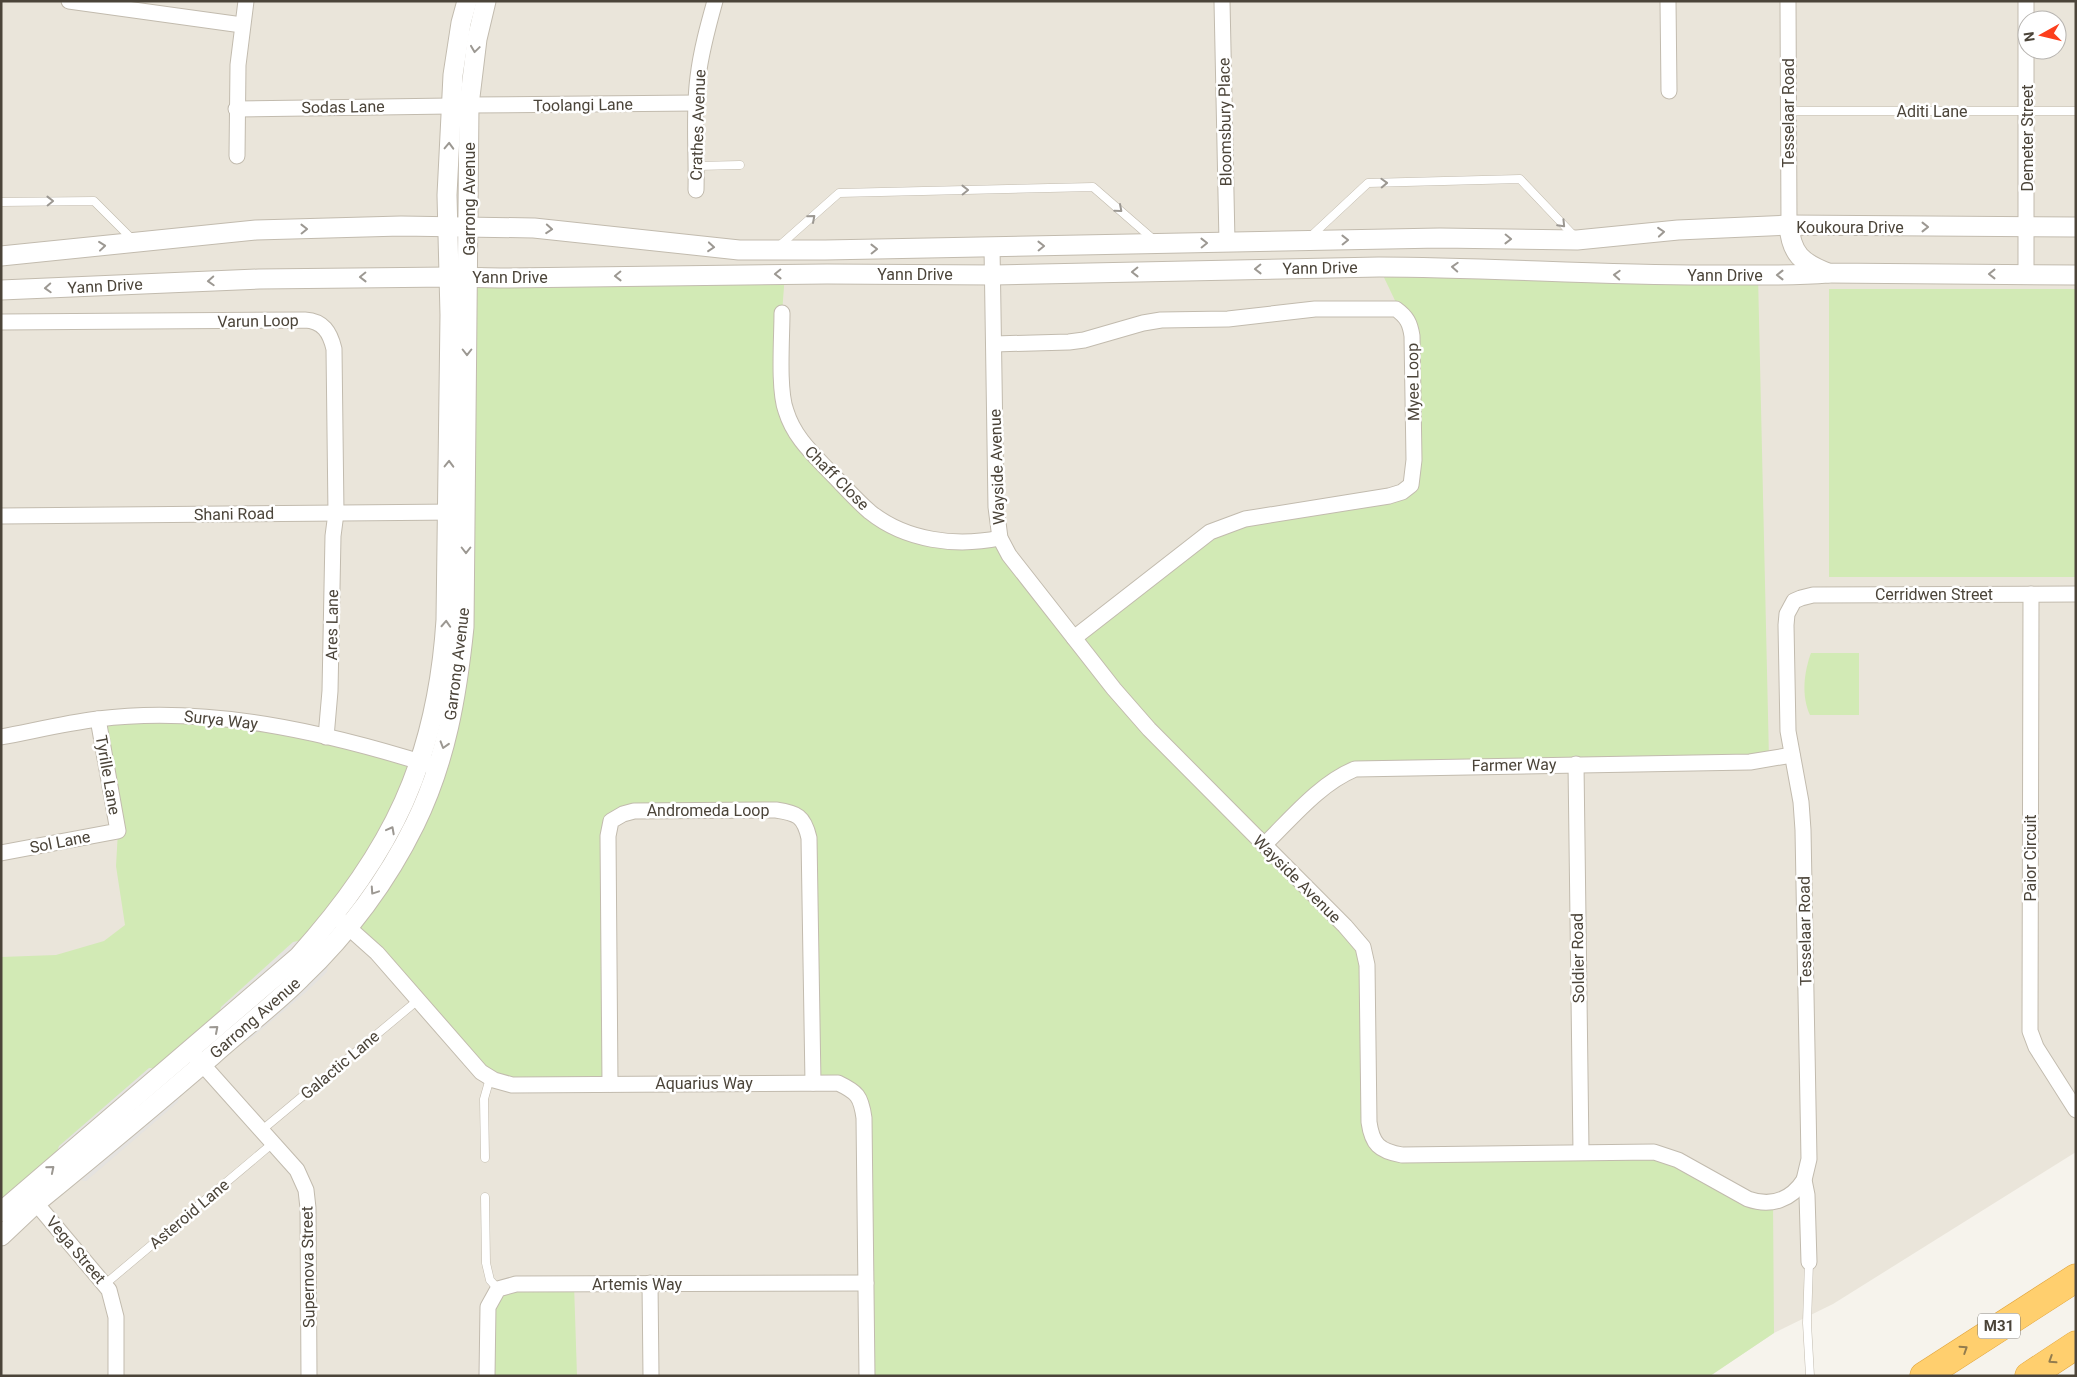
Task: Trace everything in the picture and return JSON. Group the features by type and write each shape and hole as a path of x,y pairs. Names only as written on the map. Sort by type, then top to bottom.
{"highway":[{"name":"M31","path":"1924,1376 2076,1278"},
{"path":"2029,1376 2076,1345"}],"street":[{"path":"70,1 190,16 242,25"},
{"path":"237,156 236,109 242,25 246,1"},
{"name":"Garrong Avenue","path":"1,1236 31,1197 196,1058 298,957 342,922 377,855 429,764 432,725 444,656 457,512 459,277 469,228 460,106 453,75 461,23 467,1"},
{"name":"Garrong Avenue","path":"459,277 448,227 447,195 460,106 486,1"},
{"name":"Crathes Avenue","path":"696,190 696,103 702,50 716,1"},
{"name":"Bloomsbury Place","path":"1222,1 1227,242"},
{"path":"1668,1 1670,90"},
{"name":"Tesselaar Road","path":"1788,1 1789,226"},
{"name":"Demeter Street","path":"2026,1 2026,275"},
{"name":"Toolangi Lane","path":"460,106 696,103"},
{"name":"Sodas Lane","path":"236,109 460,106"},
{"name":"Yann Drive","path":"1,256 256,230 401,226 534,228 739,250 775,250 1440,238 1577,240 1678,230 1789,226"},
{"name":"Koukoura Drive","path":"2076,227 1789,226 1790,240 1795,252 1811,266 1828,273 2076,275"},
{"name":"Wayside Avenue","path":"992,247 994,275 996,507 1000,538 1009,555 1148,729 1358,940 1366,954 1369,1122 1374,1142 1381,1149 1390,1153 1402,1154 1639,1151 1664,1154 1748,1200 1757,1203 1778,1201 1790,1196 1804,1180"},
{"name":"Yann Drive","path":"1,290 259,279 827,274 994,275 1379,266 1634,276 1828,273"},
{"name":"Myee Loop","path":"994,344 1069,342 1084,340 1143,323 1161,320 1228,319 1315,308 1396,309 1410,323 1412,336 1414,460 1411,485 1402,492 1389,496 1245,519 1224,525 1198,541 1074,638"},
{"name":"Chaff Close","path":"782,313 785,409 798,438 808,450 870,512 902,532 959,543 977,543 1000,538"},
{"name":"Varun Loop","path":"1,322 305,320 320,324 332,338 334,350 336,513"},
{"name":"Shani Road","path":"1,516 457,512"},
{"name":"Ares Lane","path":"326,737 330,691 333,536 336,513"},
{"name":"Paior Circuit","path":"2031,594 2030,1031 2036,1047 2076,1110"},
{"name":"Cerridwen Street","path":"1794,601 1813,595 2076,594"},
{"name":"Tesselaar Road","path":"1794,601 1787,614 1786,625 1786,711 1801,802 1803,830 1809,1159 1804,1180 1807,1195 1808,1262"},
{"name":"Surya Way","path":"1,737 98,719 180,715 269,724 429,764"},
{"name":"Tyrille Lane","path":"98,719 118,831"},
{"name":"Farmer Way","path":"1264,845 1335,778 1355,770 1576,764 1750,762 1792,755"},
{"name":"Soldier Road","path":"1576,764 1581,1152"},
{"name":"Andromeda Loop","path":"610,1084 608,836 612,821 623,814 634,811 738,810 789,812 800,816 806,826 809,838 813,1083"},
{"name":"Sol Lane","path":"1,853 118,831"},
{"name":"Aquarius Way","path":"342,922 377,953 481,1072 490,1078 512,1085 838,1082 854,1090 862,1102 864,1118 867,1376"},
{"name":"Supernova Street","path":"196,1058 219,1081 296,1170 306,1190 308,1208 309,1376"},
{"name":"Garrong Avenue","path":"1,1212 31,1197"},
{"name":"Vega Street","path":"31,1197 108,1290 113,1301 116,1317 116,1376"},
{"name":"Artemis Way","path":"498,1288 516,1284 866,1283"},
{"path":"650,1284 651,1376"},
{"path":"487,1376 488,1306 498,1288"}],"lane":[{"name":"Aditi Lane","path":"1788,111 2076,111"},
{"path":"697,166 740,165"},
{"path":"1305,241 1368,183 1520,179 1577,240"},
{"path":"775,250 840,193 1093,187 1159,244"},
{"path":"1,202 94,201 136,242"},
{"name":"Galactic Lane","path":"262,1130 418,1000"},
{"path":"485,1158 484,1099 490,1078"},
{"name":"Asteroid Lane","path":"104,1285 273,1143"},
{"path":"485,1198 486,1263 490,1280 498,1288"},
{"path":"1808,1262 1808,1351 1810,1376"}],"shaded area":[{"path":"1,1 2076,1 2076,1152 1833,1304 1774,1333 1710,1376 1,1376"},
{"path":"303,940 219,1015 221,1007 293,942"},
{"path":"329,961 327,972 305,993 248,1041 241,1041"},
{"path":"149,1068 156,1068 56,1155 59,1146"},
{"path":"181,1093 178,1102 86,1181 79,1180"}],"green space":[{"path":"1379,267 1758,275 1769,759 1355,769 1264,845 1363,947 1369,1122 1381,1149 1639,1151 1773,1202 1774,1333 1710,1376 867,1376 864,1118 854,1090 813,1083 809,838 800,816 634,811 612,821 610,1084 494,1080 349,928 438,767 468,277 785,274 782,313 783,389 798,438 902,532 1000,538 1074,638 1210,532 1411,485 1412,336"},
{"path":"1829,289 2076,289 2076,577 1829,577"},
{"path":"1811,653 1859,653 1859,715 1810,715 1805,700 1804,684"},
{"path":"180,715 420,762 335,916 1,1212 1,957 56,955 104,941 125,925 116,866 118,831 98,719"},
{"path":"574,1284 577,1376 487,1376 494,1294"}]}
